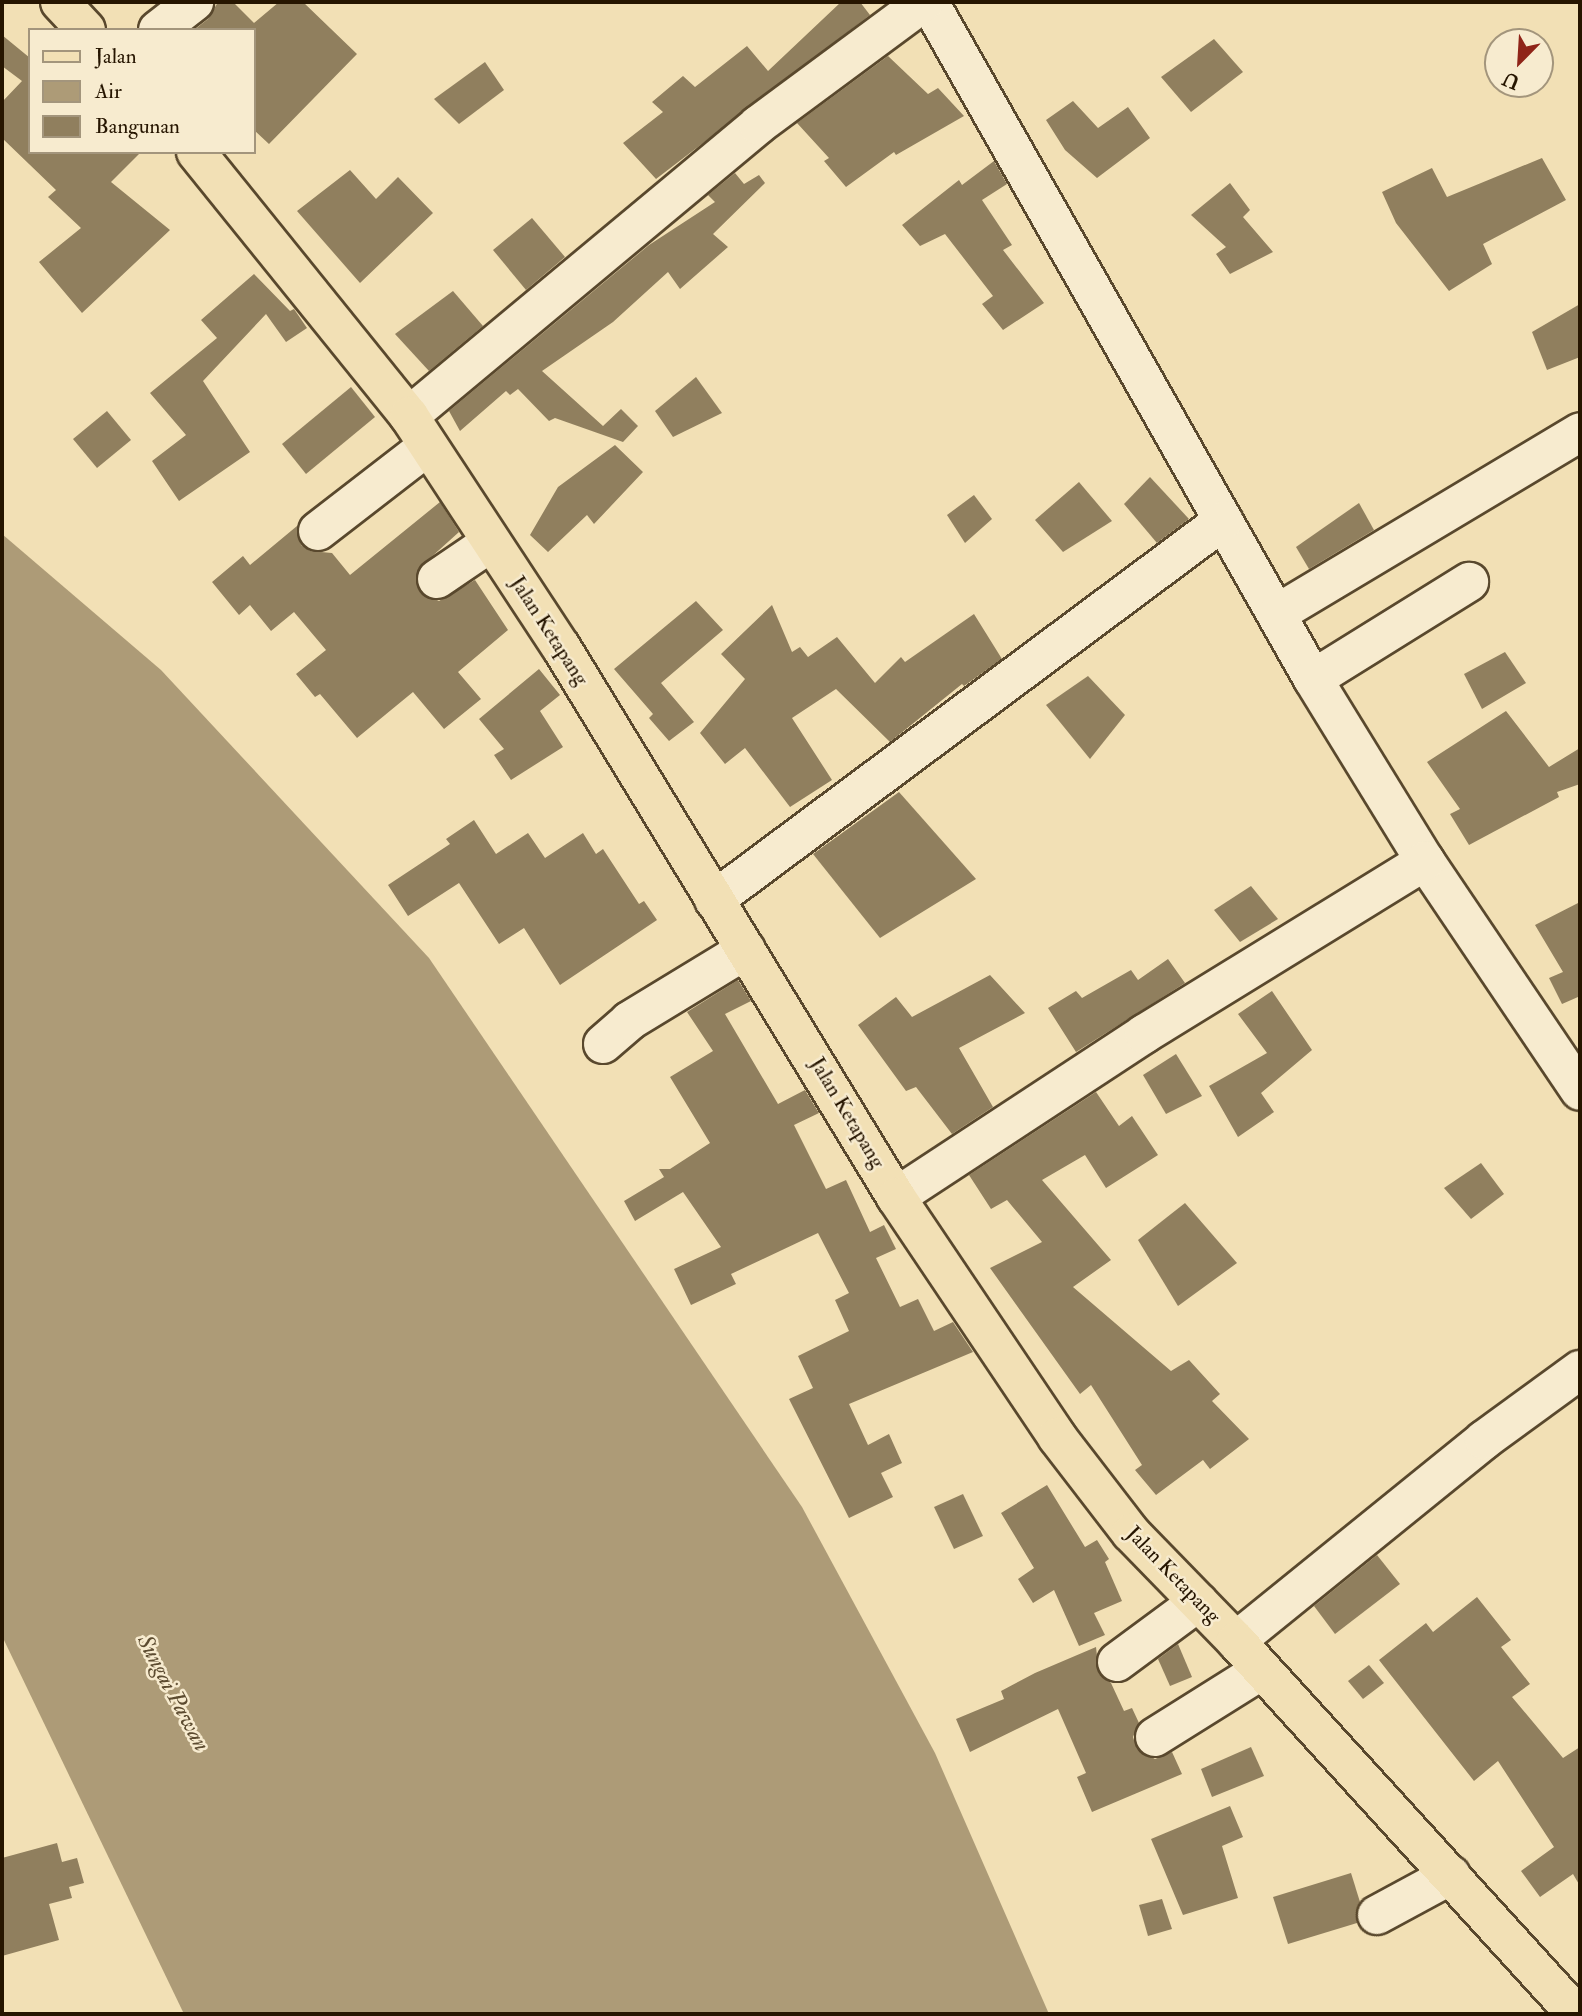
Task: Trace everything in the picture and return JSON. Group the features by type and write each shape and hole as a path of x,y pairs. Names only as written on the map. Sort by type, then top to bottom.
{"main road":[{"name":"Jalan Ketapang","path":"198,154 418,431 561,647 896,1197 1057,1437 1131,1533 1236,1641 1576,2014"}],"street":[{"path":"161,28 194,2"},
{"path":"318,531 418,431 758,125 927,2 1314,679 1425,861 1577,1080"},
{"path":"1278,613 1580,432"},
{"path":"714,900 1223,521"},
{"path":"437,579 490,543"},
{"path":"1314,679 1469,582"},
{"path":"896,1197 1144,1034 1425,861"},
{"path":"603,1044 629,1021 746,950"},
{"path":"1236,1641 1484,1440 1580,1370"},
{"path":"1117,1662 1198,1602"},
{"path":"1155,1737 1262,1670"},
{"path":"1377,1915 1451,1875"}],"water":[{"name":"Sungai Pawan","path":"2,534 161,670 429,958 802,1507 935,1753 1049,2014 184,2014 2,1636"}],"building":[{"path":"218,2 233,2 254,23 279,2 303,2 357,54 269,144 256,132 256,28 197,28 208,19"},
{"path":"841,2 860,2 870,15 656,179 623,143 663,112 652,102 683,76 695,87 747,46 768,71"},
{"path":"2,35 28,56 28,154 139,154 111,182 170,230 82,313 39,262 81,228 48,197 56,190 2,138 2,102 22,81 2,66"},
{"path":"1214,39 1243,72 1191,112 1161,77"},
{"path":"888,56 928,94 938,88 964,116 896,155 894,152 846,187 824,161 829,158 797,123"},
{"path":"485,62 504,90 459,124 434,99"},
{"path":"1073,101 1098,128 1128,107 1150,138 1097,178 1065,150 1046,120"},
{"path":"1542,158 1566,200 1483,244 1492,264 1449,291 1396,223 1382,192 1432,168 1447,197"},
{"path":"994,161 1007,184 982,200 1012,245 1003,250 1044,303 1003,330 982,304 993,296 945,234 920,246 902,225 959,180 962,185"},
{"path":"350,170 376,199 398,177 433,213 360,283 297,211"},
{"path":"735,173 744,184 759,175 765,183 713,234 728,247 680,289 668,272 613,322 542,371 603,426 621,409 638,426 623,442 555,418 549,421 518,389 510,395 506,391 460,431 449,411 649,245 715,202 708,195"},
{"path":"1230,183 1250,210 1243,217 1273,252 1230,274 1216,254 1226,247 1191,215"},
{"path":"532,218 565,257 526,290 493,250"},
{"path":"254,274 290,311 294,309 307,328 286,342 266,314 203,381 250,452 179,501 152,461 186,435 150,393 217,338 201,320"},
{"path":"453,291 483,326 429,371 395,334"},
{"path":"1580,304 1580,357 1547,370 1532,332"},
{"path":"696,377 722,413 673,437 655,411"},
{"path":"351,387 375,417 306,474 282,444"},
{"path":"107,411 131,440 97,468 73,439"},
{"path":"615,445 643,472 594,524 587,515 548,552 530,535 558,487"},
{"path":"1150,477 1189,519 1157,543 1124,504"},
{"path":"1079,482 1112,521 1063,552 1035,520"},
{"path":"974,495 992,519 965,543 947,515"},
{"path":"440,502 459,532 418,569 419,591 439,601 475,580 508,630 458,672 481,699 444,729 413,692 357,738 320,694 315,697 296,674 326,650 294,612 271,631 250,605 239,615 212,582 243,556 250,565 297,526 301,545 310,551 332,553 350,575"},
{"path":"1359,503 1374,530 1309,569 1296,547"},
{"path":"696,601 723,630 661,683 694,722 669,741 649,718 653,714 614,669"},
{"path":"772,605 792,652 800,647 808,657 837,637 875,683 901,657 905,662 974,614 1002,659 964,686 962,684 890,742 836,689 792,718 832,780 790,807 745,748 725,764 700,733 745,679 721,654"},
{"path":"1505,652 1526,683 1482,709 1464,674"},
{"path":"539,669 560,695 540,711 563,747 511,780 494,755 504,749 479,719"},
{"path":"1088,676 1125,715 1090,759 1046,705"},
{"path":"1506,711 1549,767 1580,748 1580,784 1557,792 1559,797 1469,845 1450,814 1460,809 1427,762"},
{"path":"899,792 976,879 880,938 813,854"},
{"path":"474,820 496,854 528,833 545,858 583,833 596,854 603,849 639,904 644,901 657,920 560,985 524,928 499,944 459,883 408,916 388,885 450,844 446,839"},
{"path":"1251,886 1278,919 1240,942 1214,910"},
{"path":"1580,902 1580,1001 1578,997 1562,1004 1549,978 1563,972 1535,925"},
{"path":"1168,959 1185,983 1076,1052 1048,1008 1076,991 1082,998 1131,970 1138,980"},
{"path":"990,975 1025,1013 959,1048 993,1107 952,1134 916,1087 906,1091 858,1025 896,997 912,1017"},
{"path":"738,980 751,1001 725,1014 778,1104 805,1090 819,1113 794,1125 826,1189 846,1180 870,1232 884,1225 896,1249 876,1258 900,1307 918,1299 934,1331 953,1322 973,1352 849,1404 868,1445 889,1434 902,1463 881,1473 893,1497 849,1518 789,1399 813,1388 798,1356 849,1331 835,1300 849,1293 818,1233 731,1274 736,1284 691,1305 674,1269 721,1247 683,1192 635,1221 624,1201 664,1177 659,1169 670,1169 710,1143 670,1077 713,1051 687,1012"},
{"path":"1272,991 1312,1050 1261,1093 1274,1112 1238,1137 1209,1086 1267,1053 1238,1014"},
{"path":"1176,1054 1202,1096 1166,1114 1143,1075"},
{"path":"1096,1092 1119,1126 1132,1116 1158,1155 1106,1188 1085,1155 1042,1180 1111,1260 1073,1287 1171,1371 1189,1360 1220,1394 1212,1401 1249,1439 1210,1469 1203,1460 1156,1495 1135,1470 1142,1465 1091,1385 1080,1394 990,1268 1042,1242 1007,1200 991,1209 969,1175"},
{"path":"1481,1163 1504,1194 1471,1219 1444,1188"},
{"path":"1185,1203 1237,1263 1178,1306 1138,1240"},
{"path":"1047,1485 1085,1547 1097,1540 1109,1559 1105,1562 1122,1601 1094,1613 1105,1635 1079,1646 1054,1590 1033,1603 1018,1579 1034,1568 1001,1513"},
{"path":"963,1494 983,1536 954,1549 934,1507"},
{"path":"1377,1555 1400,1584 1335,1634 1314,1606"},
{"path":"1477,1597 1511,1640 1501,1647 1530,1684 1512,1697 1563,1758 1580,1747 1580,1886 1573,1874 1540,1897 1521,1871 1554,1847 1498,1761 1474,1781 1379,1660 1426,1623 1433,1632"},
{"path":"1178,1644 1192,1677 1170,1686 1158,1659"},
{"path":"1096,1647 1099,1674 1111,1683 1124,1711 1132,1708 1139,1723 1133,1737 1137,1749 1155,1759 1172,1752 1182,1774 1092,1812 1077,1777 1086,1773 1058,1709 970,1752 956,1719 1004,1699 1001,1691 1035,1673"},
{"path":"1369,1665 1384,1683 1363,1699 1348,1681"},
{"path":"1251,1747 1264,1776 1212,1797 1201,1769"},
{"path":"1230,1806 1243,1837 1222,1846 1238,1898 1183,1915 1151,1839"},
{"path":"57,1843 62,1862 77,1858 84,1883 69,1887 72,1898 49,1904 59,1940 2,1956 2,1858"},
{"path":"1351,1873 1360,1902 1357,1923 1288,1944 1273,1897"},
{"path":"1162,1899 1172,1929 1148,1936 1139,1905"}]}
